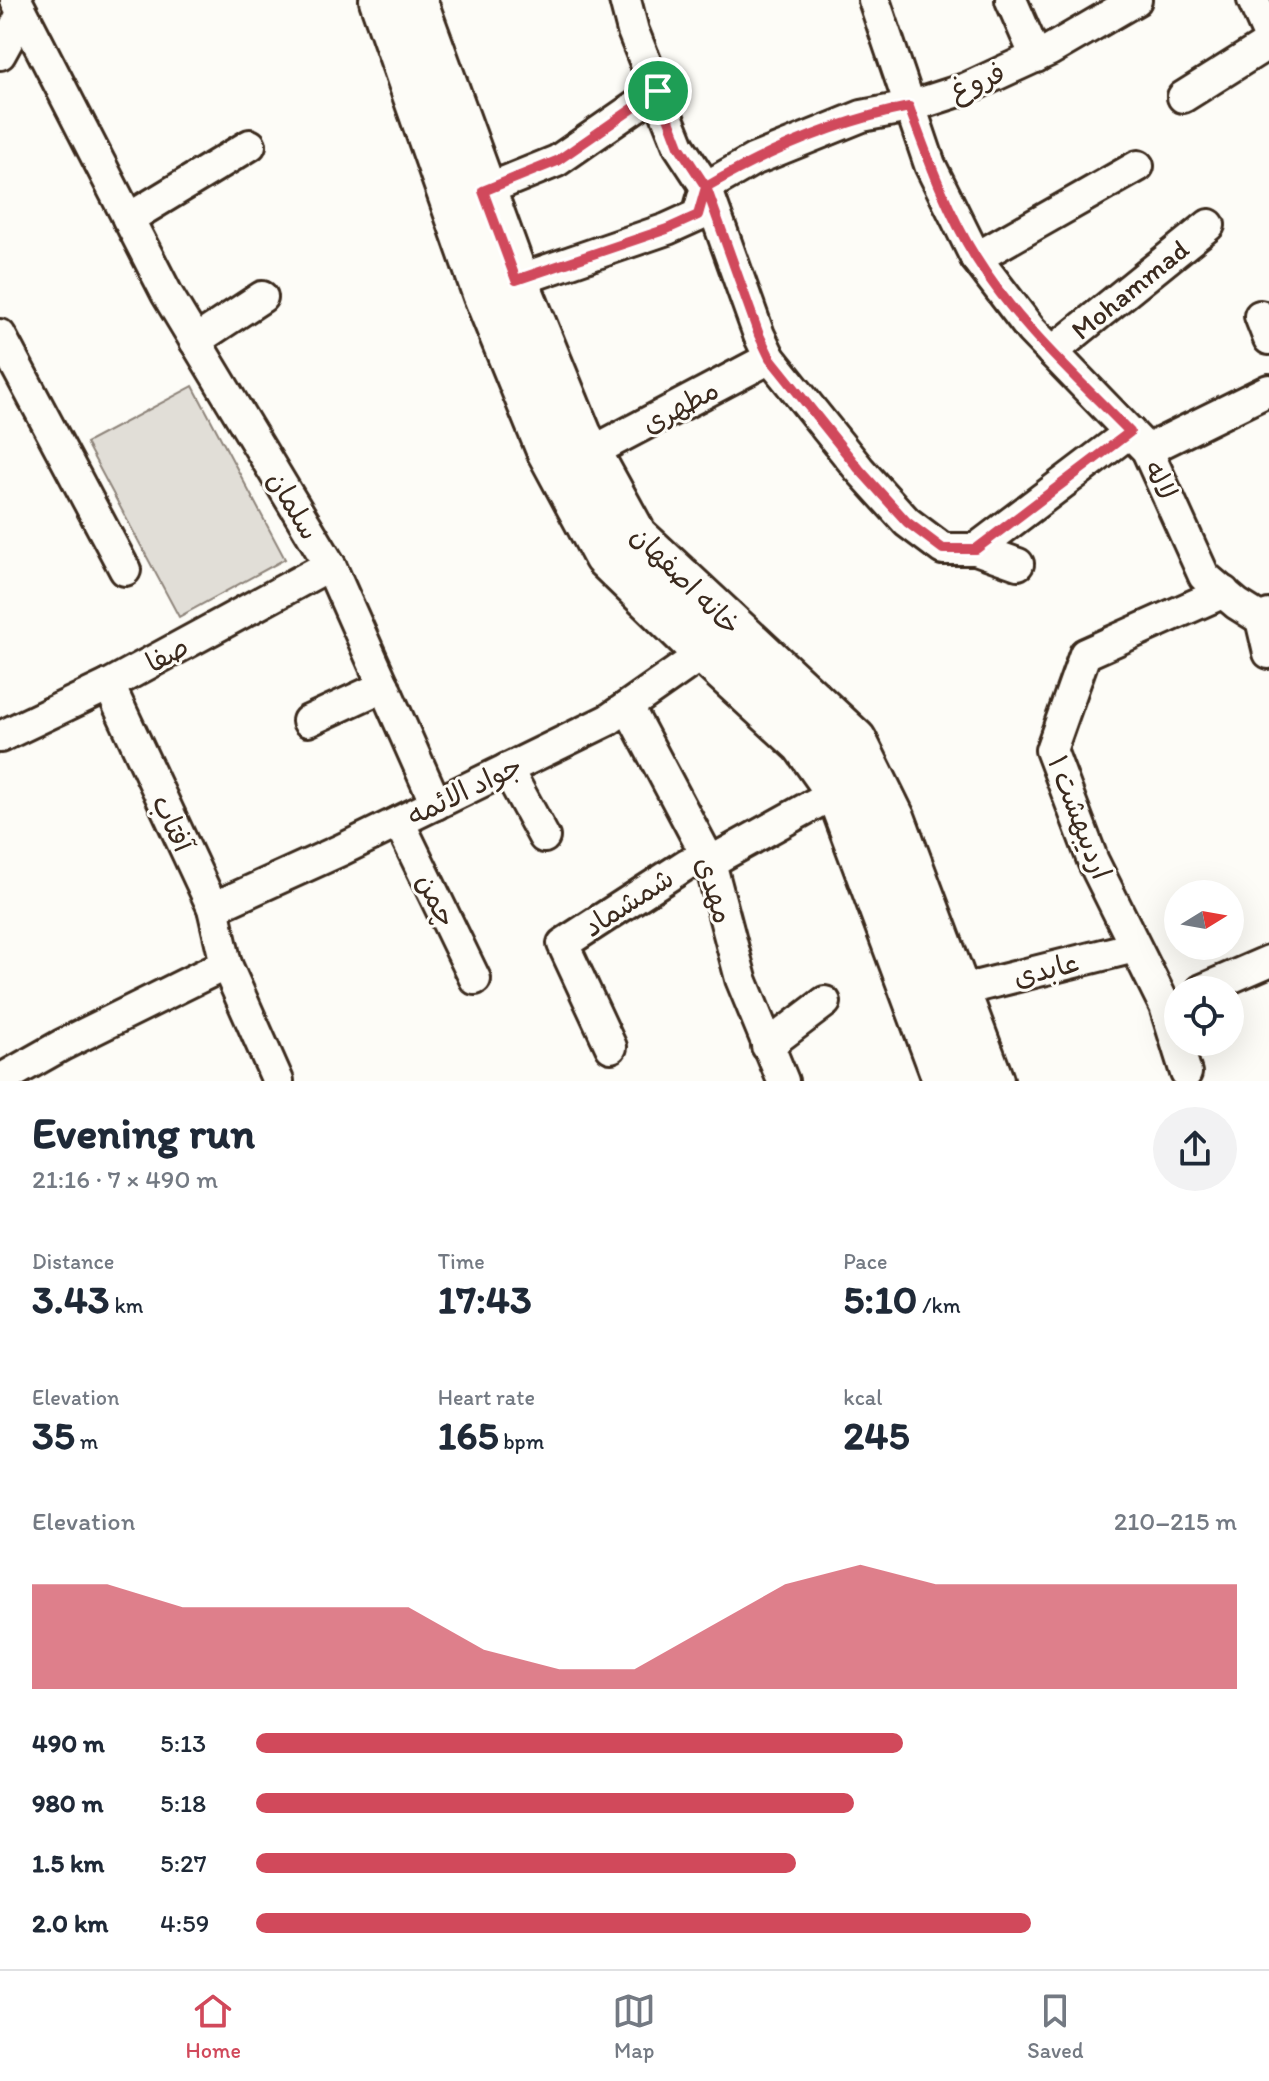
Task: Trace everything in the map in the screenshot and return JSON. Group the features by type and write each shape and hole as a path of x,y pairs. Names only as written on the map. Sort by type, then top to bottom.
{"main road":[{"name":"خانه اصفهان","path":"382,0 500,286 635,537 854,741 893,820 991,1081"},
{"name":"خانه اصفهان","path":"414,0 483,191 500,286 549,450 606,556 804,743 838,791 946,1081"}],"street":[{"path":"625,0 633,31 679,146 706,187 770,358 907,522 943,549 976,549 1018,564"},
{"name":"لاله","path":"874,0 930,165 976,258 1031,330 1138,441 1204,576 1265,617"},
{"path":"1011,0 1036,57"},
{"name":"فروغ","path":"706,187 753,160 862,116 909,107 965,89 1036,57 1136,0"},
{"path":"1253,0 1269,36"},
{"path":"0,54 19,7"},
{"name":"سلمان","path":"19,7 167,294 330,565 436,804"},
{"path":"1183,97 1269,43"},
{"path":"483,191 557,161 658,91"},
{"path":"128,219 250,145"},
{"path":"976,258 1138,166"},
{"path":"500,286 667,229 698,215 706,187"},
{"name":"Mohammad","path":"1052,352 1209,225"},
{"path":"195,341 262,297"},
{"path":"0,335 125,570"},
{"name":"مطهری","path":"590,453 770,358"},
{"path":"976,549 1138,441 1269,390"},
{"name":"صفا","path":"0,737 109,685 330,565"},
{"name":"اردیبهشت ۱","path":"1164,992 1135,947 1093,861 1051,750 1085,654 1224,592"},
{"path":"1265,617 1269,653"},
{"name":"جواد الائمه","path":"213,908 608,720 705,652"},
{"name":"آفتاب","path":"109,685 213,908 226,964 278,1081"},
{"path":"308,721 384,686"},
{"name":"مهدی","path":"628,707 710,862 741,979 783,1081"},
{"path":"507,769 544,837"},
{"name":"شمشماد","path":"611,1047 563,944 687,864 710,862 838,791"},
{"name":"چمن","path":"399,822 475,979"},
{"name":"عابدی","path":"958,991 1135,947"},
{"path":"1234,976 1269,961"},
{"path":"1,1079 62,1045 226,964"},
{"path":"767,1046 825,1002"},
{"name":"اردیبهشت ۱","path":"1182,1056 1186,1073"}],"shaded area":[{"path":"193,386 285,559 179,617 86,443"}],"route":[{"path":"658,91 557,161 483,191 516,280 667,229 698,215 706,187 753,160 862,116 909,107 930,165 976,258 1031,330 1130,432 976,549 943,549 907,522 859,469 770,358 706,187 679,146 658,91"}]}
